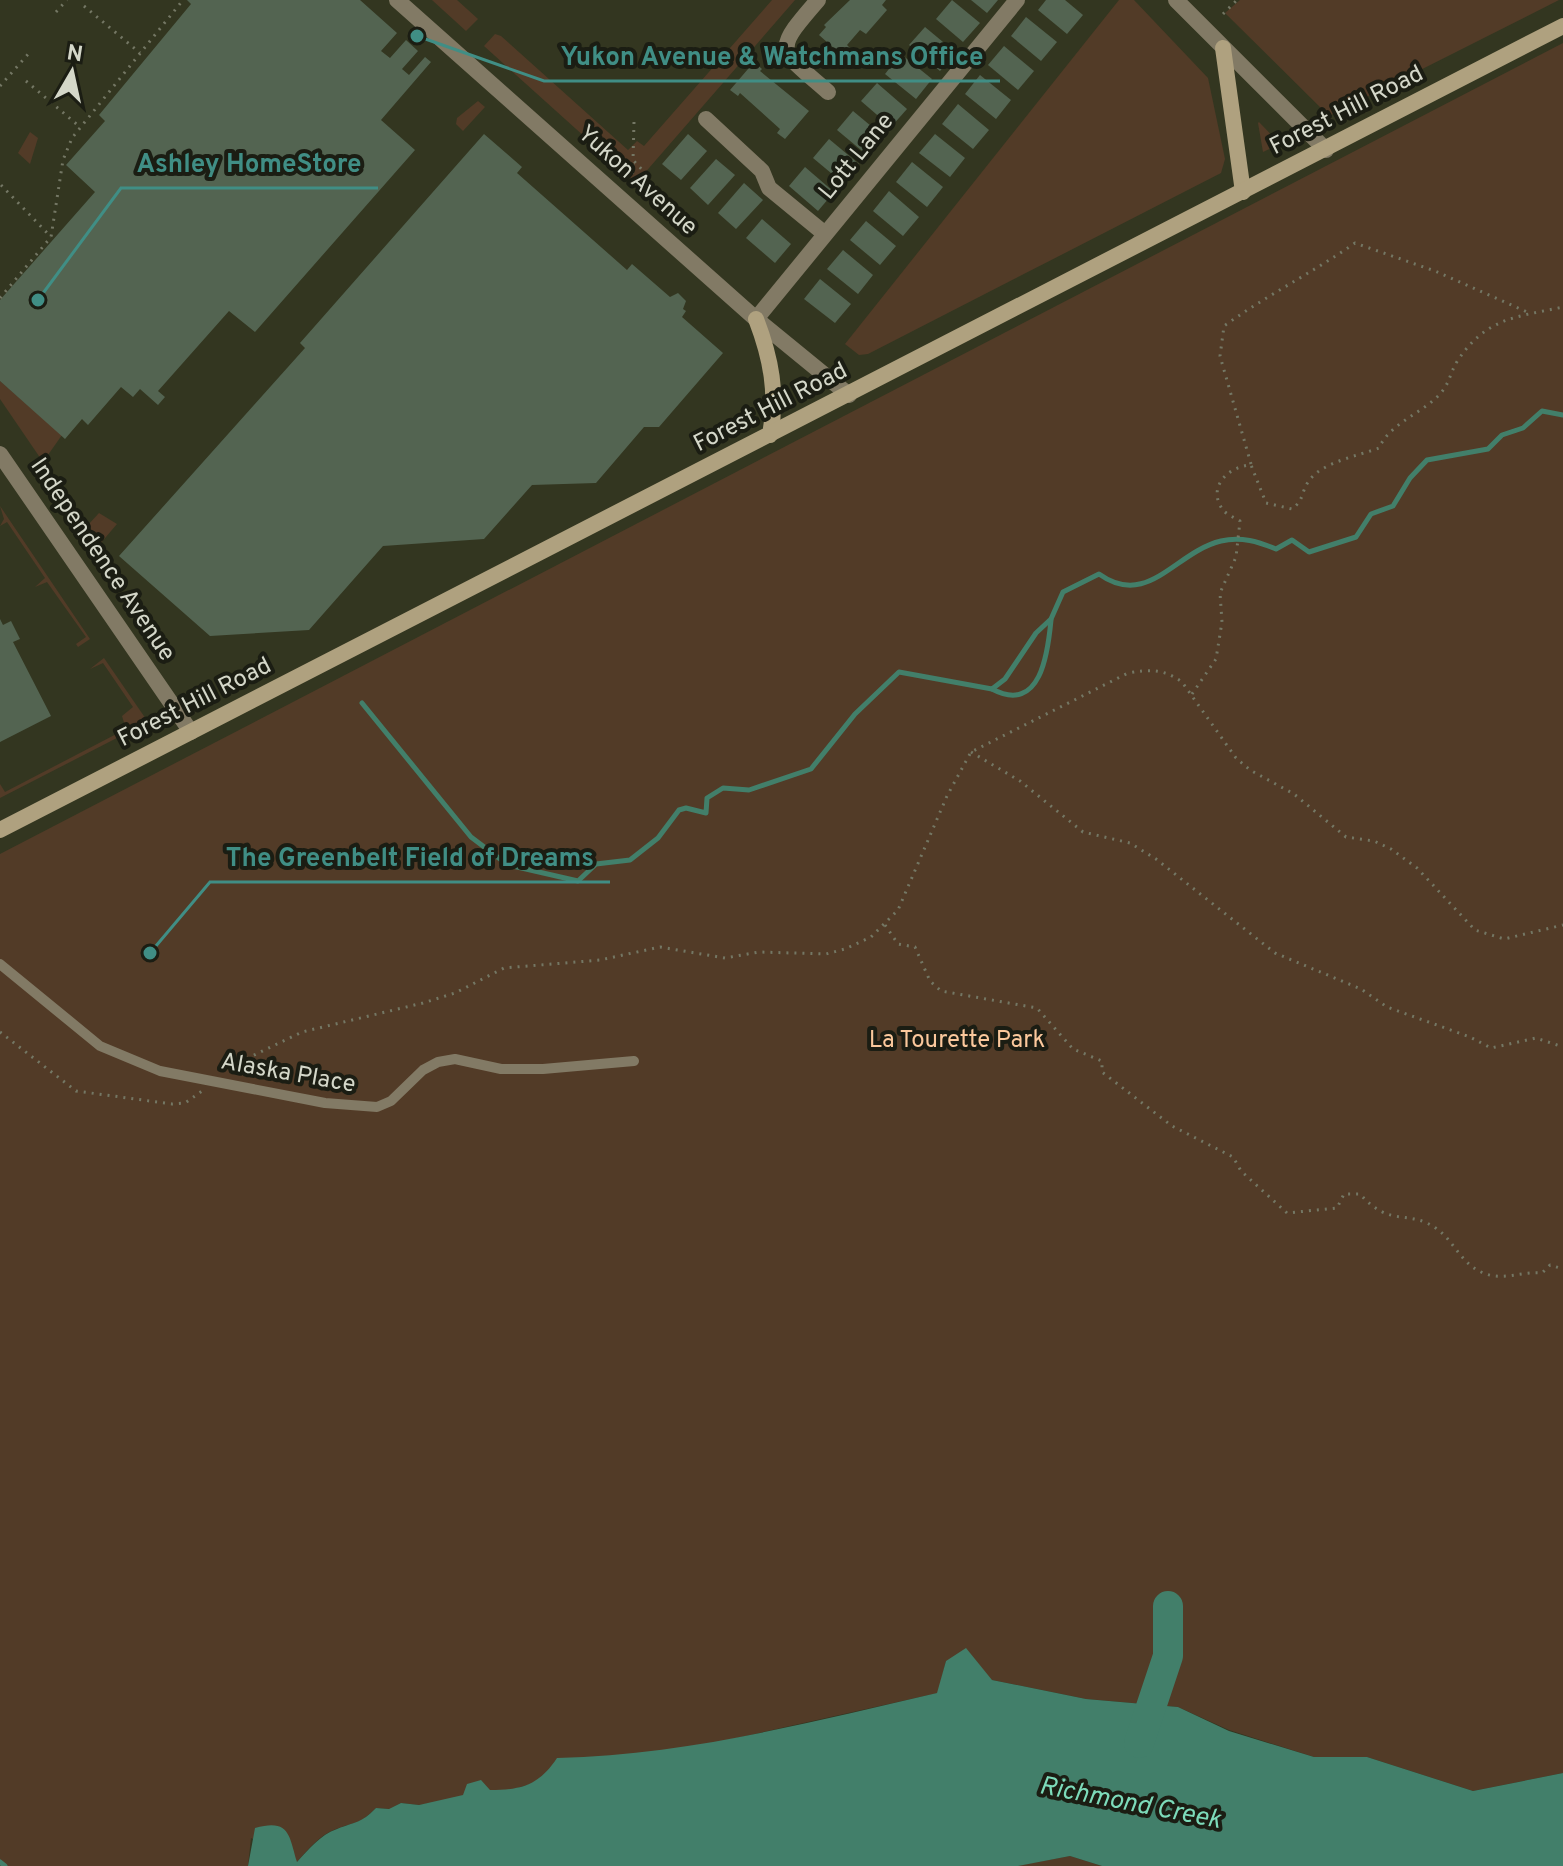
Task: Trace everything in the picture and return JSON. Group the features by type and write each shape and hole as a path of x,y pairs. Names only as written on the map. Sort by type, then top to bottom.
{"street":[{"name":"Yukon Avenue","path":"397,0 756,319 849,395"},
{"path":"818,0 788,34 784,45 788,57 828,92"},
{"name":"Lott Lane","path":"756,319 1017,0"},
{"path":"1176,0 1326,150"},
{"name":"Forest Hill Road","path":"0,830 1563,26"},
{"path":"1223,48 1243,192"},
{"name":"Lott Lane","path":"706,119 762,171 769,188 825,234"},
{"path":"756,319 768,349 773,380 775,411 770,435"},
{"name":"Independence Avenue","path":"0,454 191,732"}],"lane":[{"name":"Alaska Place","path":"0,964 100,1046 160,1071 325,1103 377,1107 391,1101 423,1070 438,1062 455,1059 501,1069 543,1069 634,1061"}],"path":[{"path":"56,12 67,0"},
{"path":"0,298 51,237 65,151 80,127 183,0"},
{"path":"1223,14 1237,0"},
{"path":"84,6 140,53"},
{"path":"0,86 30,52"},
{"path":"26,81 80,127"},
{"path":"632,182 634,122"},
{"path":"633,160 646,174"},
{"path":"1,185 51,237"},
{"path":"1527,312 1435,271 1355,243 1318,269 1271,292 1224,326 1220,356 1251,465 1266,503 1292,509 1300,503 1308,482 1325,468 1379,448 1386,432 1434,400 1449,385 1453,367 1468,345 1506,318 1563,307"},
{"path":"1191,695 1216,659 1222,622 1220,593 1236,557 1240,521 1223,510 1218,494 1223,475 1236,466 1251,465"},
{"path":"0,1032 64,1083 90,1095 185,1103 234,1062 302,1032 423,1003 504,968 600,960 660,947 717,958 771,952 826,954 871,937 898,910 947,796 971,752 1128,673 1146,669 1171,674 1191,695 1236,758 1250,770 1294,794 1346,837 1374,841 1391,849 1417,868 1475,930 1504,939 1563,925"},
{"path":"971,752 1020,781 1083,832 1130,843 1156,859 1275,953 1361,989 1387,1007 1470,1037 1491,1048 1536,1038 1563,1047"},
{"path":"885,925 898,944 915,947 930,981 941,991 967,993 1037,1008 1073,1049 1102,1061 1102,1072 1154,1114 1233,1157 1241,1171 1287,1213 1337,1208 1344,1194 1360,1194 1372,1207 1395,1219 1421,1219 1440,1230 1456,1252 1480,1272 1511,1278 1529,1272 1542,1273 1550,1265 1563,1269"}],"green space":[{"path":"432,0 457,0 478,19 466,31"},
{"path":"772,0 795,0 636,183 484,46 495,34 501,36 628,150 637,141 644,146"},
{"path":"1119,0 1134,0 1208,78 1225,159 1221,173 868,354 859,355 845,344"},
{"path":"1240,0 1559,0 1329,116 1225,13"},
{"name":"La Tourette Park","path":"1563,43 1563,1773 1473,1791 1367,1757 1314,1757 1229,1730 1178,1707 1086,1699 992,1680 946,1661 938,1693 683,1750 628,1757 510,1790 419,1805 401,1803 390,1809 376,1808 361,1820 324,1835 296,1863 251,1838 248,1866 0,1866 0,854"},
{"path":"478,101 485,107 463,131 456,124 457,118"},
{"path":"1259,122 1280,144 1263,152"},
{"path":"30,132 38,138 30,164 18,153"},
{"path":"0,381 62,435 43,462 0,399"},
{"path":"0,506 90,639 78,647 76,644 86,637 47,582 35,587 45,578 7,522 0,526 4,519"},
{"path":"99,513 117,524 100,544 87,526"},
{"path":"104,658 148,722 0,798 0,784 5,792 126,729 122,716 133,707 103,663 90,669"},
{"path":"1070,1856 1102,1866 1018,1866 1021,1865"}],"water":[{"name":"Richmond Creek","path":"966,1648 992,1680 1086,1699 1178,1707 1229,1731 1314,1757 1367,1757 1473,1791 1563,1773 1563,1866 1102,1866 1070,1856 1018,1866 248,1866 255,1828 275,1825 282,1828 289,1837 297,1862 325,1835 362,1820 376,1808 389,1809 401,1803 419,1805 463,1795 467,1784 481,1780 490,1790 521,1787 536,1780 557,1758 606,1756 701,1744 937,1693 946,1661"}],"building":[{"path":"187,0 360,0 397,33 381,51 390,58 406,40 418,51 402,69 409,75 425,57 431,62 381,120 415,150 255,332 229,311 158,391 165,397 158,405 140,389 133,397 121,387 88,425 82,419 65,439 0,381 0,300 95,192 66,165 105,121 99,115 191,4"},
{"path":"850,0 886,0 882,5 887,10 866,34 860,30 847,45 852,50 845,58 819,35 826,27 824,25"},
{"path":"952,0 980,23 963,42 936,19"},
{"path":"971,0 998,0 987,13"},
{"path":"1046,0 1065,0 1083,15 1067,34 1038,10"},
{"path":"1026,17 1057,42 1041,61 1011,36"},
{"path":"925,27 955,52 940,71 909,45"},
{"path":"1004,46 1034,71 1018,90 988,65"},
{"path":"901,54 932,79 916,99 885,74"},
{"path":"754,62 762,69 760,71 809,111 785,139 777,133 780,129 740,93 738,96 730,90"},
{"path":"980,75 1011,100 996,119 965,94"},
{"path":"877,83 907,109 891,127 861,101"},
{"path":"958,104 989,130 973,149 942,124"},
{"path":"853,111 883,136 867,155 837,130"},
{"path":"484,134 522,167 517,173 627,270 632,264 670,297 678,293 686,301 683,309 686,311 682,317 723,353 659,427 644,427 596,483 532,485 484,539 383,546 309,630 210,636 119,556 305,348 300,343"},
{"path":"688,134 707,151 681,180 662,164"},
{"path":"935,134 965,158 950,177 919,153"},
{"path":"829,139 859,164 843,183 813,158"},
{"path":"716,159 735,175 708,205 690,188"},
{"path":"912,162 943,187 927,207 896,182"},
{"path":"805,167 834,192 818,211 789,186"},
{"path":"744,183 763,200 736,229 718,213"},
{"path":"889,191 919,217 903,236 873,211"},
{"path":"762,219 791,244 775,263 746,238"},
{"path":"866,221 896,246 880,265 850,240"},
{"path":"843,250 873,275 858,294 827,269"},
{"path":"820,279 851,304 835,323 804,299"},
{"path":"0,619 3,625 11,621 20,639 13,642 51,716 0,742"}],"waterway":[{"path":"362,703 471,837 508,865 578,881 596,864 630,860 658,838 679,810 686,808 706,813 707,798 723,788 749,790 811,769 855,714 899,672 992,689 1005,679 1036,633 1051,619 1063,592 1099,574 1116,583 1132,585 1147,582 1205,547 1221,541 1243,539 1276,549 1292,540 1309,552 1356,537 1371,514 1393,506 1410,478 1427,460 1488,449 1502,435 1523,428 1542,411 1563,415"},
{"path":"992,689 1008,695 1021,694 1031,687 1044,663 1051,620"},
{"path":"1139,1743 1168,1656 1168,1606"},
{"path":"0,1862 5,1866"}],"place":[{"name":"Yukon Avenue & Watchmans Office","path":"417,36"},
{"name":"Ashley HomeStore","path":"38,300"},
{"name":"The Greenbelt Field of Dreams","path":"150,953"}]}
